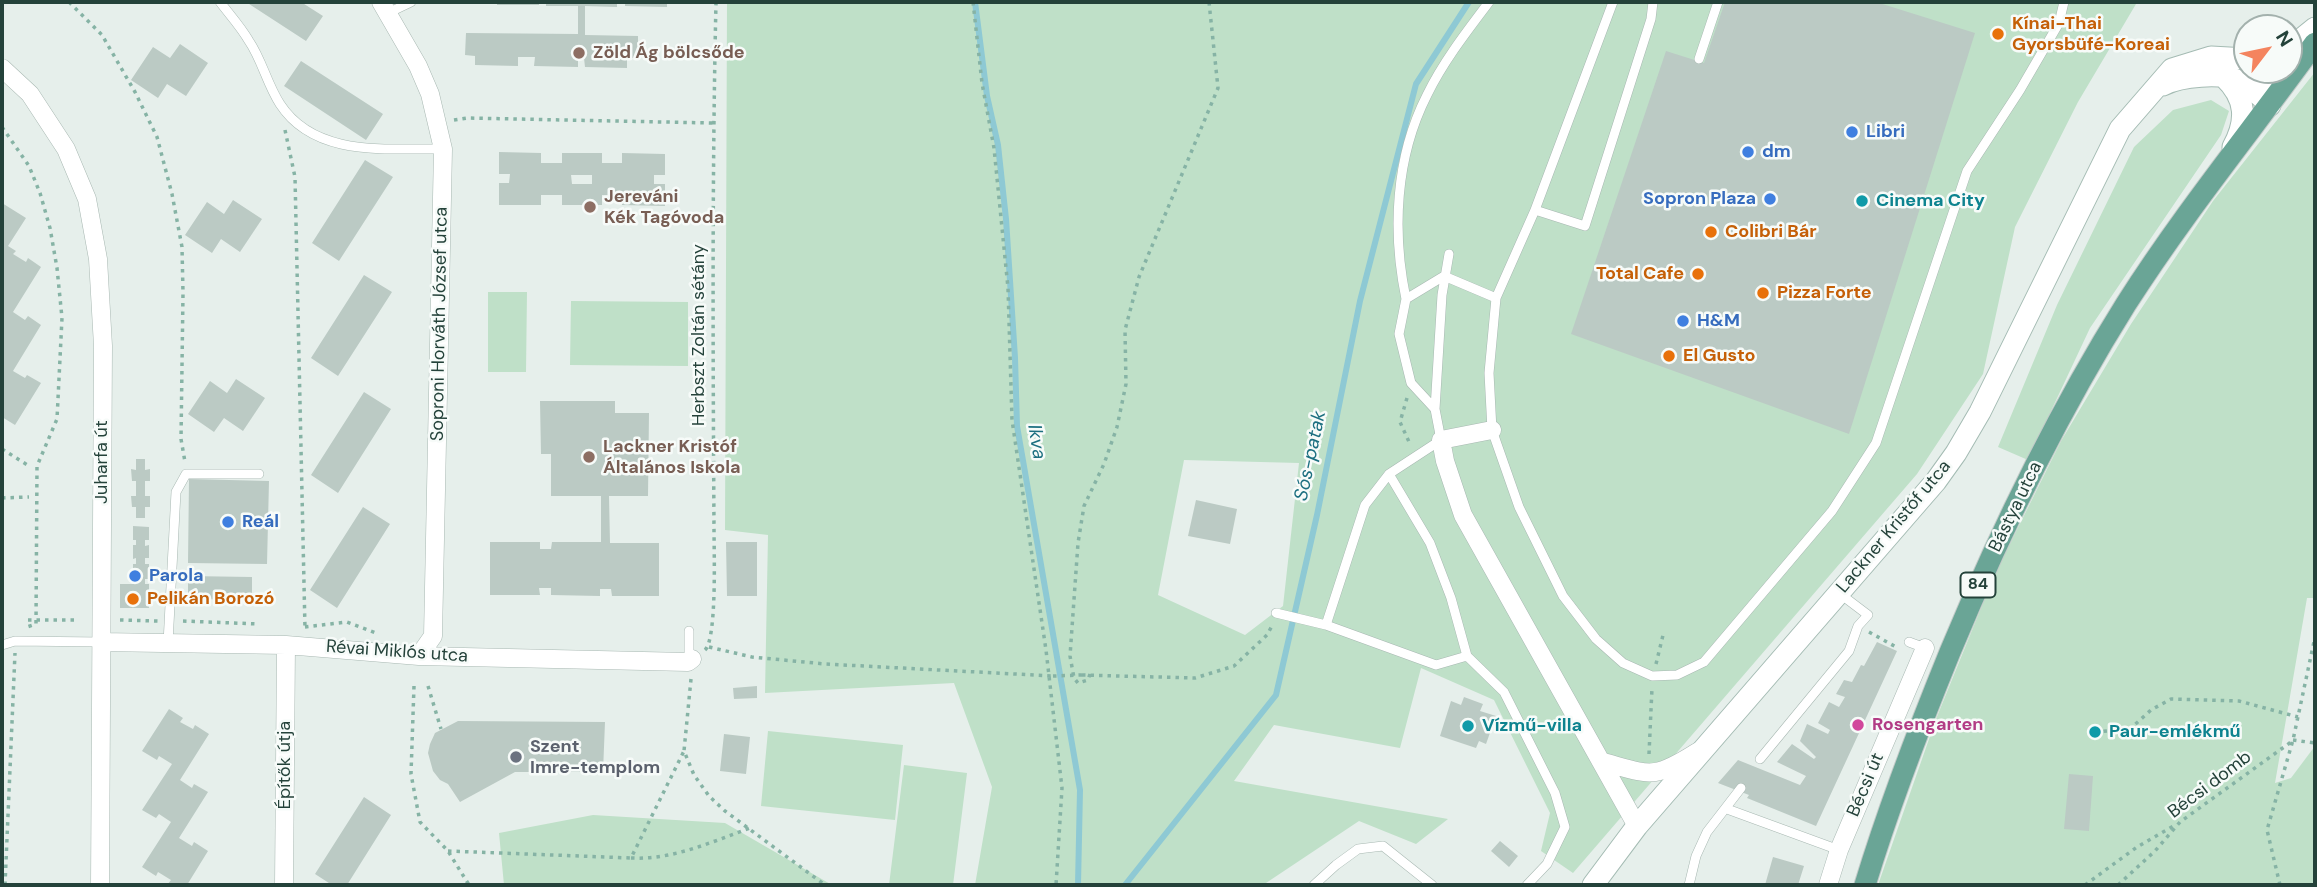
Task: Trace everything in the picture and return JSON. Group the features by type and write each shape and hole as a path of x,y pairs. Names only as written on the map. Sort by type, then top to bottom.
{"main road":[{"name":"84","path":"2227,159 2315,43"},
{"name":"Bástya utca","path":"1865,885 1923,718 1976,590 2023,489 2097,351 2128,301 2227,159"}],"street":[{"name":"Soproni Horváth József utca","path":"385,7 418,66 430,94 443,149 433,636 419,656"},
{"name":"Lackner Kristóf utca","path":"1593,885 1637,826 1936,481 1956,453 2016,343 2120,129 2164,75 2172,69 2201,59 2233,64"},
{"name":"Juharfa út","path":"2,68 30,94 66,149 87,199 98,259 103,346 100,885"},
{"path":"2227,159 2244,118 2236,84"},
{"path":"2244,84 2270,104"},
{"path":"2265,84 2270,104"},
{"path":"1492,430 1441,440 1463,515 1637,826"},
{"name":"Révai Miklós utca","path":"101,642 286,645 419,656 690,661"},
{"name":"Építők útja","path":"284,885 286,645"},
{"name":"Bécsi út","path":"1828,885 1917,645"},
{"path":"1603,762 1648,775 1680,762 1705,747"}],"lane":[{"path":"220,2 250,41 280,104 297,124 330,142 355,148 443,149"},
{"path":"385,7 411,2"},
{"path":"1435,410 1411,383 1399,334 1406,299 1396,222 1406,152 1426,96 1463,35 1489,2"},
{"path":"1613,2 1535,210 1496,298 1489,373 1492,430 1519,507 1563,596 1596,639 1623,663 1652,676 1677,675 1704,662 1832,511 1876,443 1967,172 2059,23 2064,2"},
{"path":"1535,210 1585,226 1651,19 1653,2"},
{"path":"1699,59 1718,2"},
{"path":"1326,625 1366,505 1389,474 1441,440 1435,410 1444,276 1449,254"},
{"path":"1406,299 1444,276"},
{"path":"1444,276 1496,298"},
{"path":"168,643 176,492 186,474 259,474"},
{"path":"1389,474 1430,543 1451,598 1467,656 1504,692 1555,793 1565,827 1547,864 1527,885"},
{"path":"1760,759 1849,651 1858,626 1868,615 1839,593"},
{"path":"1279,614 1326,625 1436,665 1467,656"},
{"path":"689,631 690,661"},
{"path":"2,645 15,641 101,642"},
{"path":"1689,885 1696,856 1707,832 1741,788"},
{"path":"1727,809 1839,850"},
{"path":"1314,885 1357,849 1383,846 1432,885"}],"path":[{"path":"69,2 102,35 135,92 157,137 172,194 182,247 181,439 185,450 186,474"},
{"name":"Herbszt Zoltán sétány","path":"709,647 714,550 713,123 716,2"},
{"path":"973,2 982,83 994,148 1008,288 1012,420 1051,676 1062,788 1056,885"},
{"path":"1090,674 1085,683 1078,683 1074,678 1070,656 1078,543 1084,506 1104,464 1117,427 1126,384 1125,330 1139,277 1218,88 1209,2"},
{"path":"280,104 295,177 306,646"},
{"path":"438,123 467,118 713,123"},
{"path":"2,127 29,166 40,193 50,228 62,318 57,419 37,466 36,624 27,625 18,632 15,641 5,885"},
{"path":"1411,383 1400,422 1415,455"},
{"path":"2,449 29,466"},
{"path":"2,498 29,497"},
{"path":"183,622 184,608"},
{"path":"631,858 684,751 690,661 709,647 752,657 825,664 1051,676 1090,674 1195,678 1234,666 1267,635 1279,614"},
{"path":"28,620 76,620"},
{"path":"1858,626 1904,651"},
{"path":"1649,767 1652,676 1664,631"},
{"path":"2280,885 2267,830 2293,740 2315,637"},
{"path":"414,686 411,774 420,822 448,851 468,885"},
{"path":"428,686 441,729"},
{"path":"2095,732 2130,729 2151,709 2171,699 2239,701 2298,717"},
{"path":"2293,740 2315,743"},
{"name":"Bécsi domb","path":"2118,885 2155,851 2180,822 2293,740"},
{"path":"684,751 694,775 709,796 725,811 825,885"},
{"path":"2085,885 2137,847 2180,822"},
{"path":"448,851 650,859 670,856 750,828"}],"green space":[{"path":"727,2 2153,2 2136,4 2078,102 2015,227 1983,374 1917,474 1573,873 1541,851 1550,813 1494,700 1421,668 1400,748 1274,725 1234,781 1448,819 1416,844 1359,821 1263,885 975,885 992,787 954,683 765,693 768,535 725,530","holes":["1184,460 1299,463 1283,606 1245,635 1158,595"]},
{"path":"2315,72 2315,598 2307,598 2275,783 2291,778 2315,746 2315,885 1878,885 1936,719 1994,576 2061,441 2131,324 2213,201"},
{"path":"2211,100 2229,111 2221,135 2090,328 2028,460 1998,447 2057,305 2134,147 2173,110"},
{"path":"488,292 527,292 526,372 488,372"},
{"path":"571,301 688,302 688,366 570,365"},
{"path":"768,731 903,745 895,820 761,806"},
{"path":"904,765 967,773 953,885 889,885"},
{"path":"593,815 725,823 832,885 504,885 499,833"}],"building":[{"path":"246,2 301,2 323,16 306,41"},
{"path":"497,2 539,2 539,5 497,5"},
{"path":"546,2 617,2 617,7 585,6 585,35 638,36 638,58 627,58 627,68 585,67 584,58 578,58 578,67 534,66 535,57 518,57 518,66 475,65 475,56 465,55 466,33 578,34 578,6 546,6"},
{"path":"625,2 667,2 667,7 625,6"},
{"name":"Sopron Plaza","path":"1725,2 1876,2 1975,33 1849,434 1571,334 1666,51 1704,63"},
{"path":"180,44 208,63 186,96 167,84 158,98 131,80 153,47 170,58"},
{"path":"301,61 383,114 366,140 284,86"},
{"path":"499,152 541,153 541,163 562,163 562,153 602,153 602,163 622,163 622,153 665,154 665,175 654,175 654,184 665,184 665,206 622,205 622,195 602,195 602,205 562,205 562,195 541,195 541,205 499,205 499,183 509,183 510,174 499,174","holes":["571,175 592,175 592,184 572,184"]},
{"path":"365,160 393,177 339,261 312,243"},
{"path":"233,200 262,219 240,252 221,239 212,253 185,235 207,202 224,214"},
{"path":"2,203 26,218 8,246 16,251 13,254 26,262 28,258 41,267 13,312 25,320 28,316 41,325 13,371 41,383 15,425 2,417"},
{"path":"364,275 392,292 338,376 311,358"},
{"path":"236,379 265,398 243,431 224,418 214,432 188,414 210,381 227,393"},
{"path":"364,392 391,409 338,493 311,475"},
{"path":"540,401 615,401 615,413 649,413 648,496 609,496 610,543 659,543 659,596 612,596 611,589 600,589 600,596 551,595 551,588 539,588 540,595 490,595 490,542 540,542 540,549 551,549 552,542 601,542 601,496 551,496 551,454 541,454"},
{"path":"136,459 145,459 145,470 150,469 150,481 145,481 145,496 150,496 150,507 145,507 145,518 136,518 136,507 132,507 131,496 136,496 136,481 132,481 131,469 136,470"},
{"name":"Reál","path":"189,479 269,481 267,564 188,563"},
{"path":"1196,500 1237,509 1230,544 1188,536"},
{"path":"363,507 390,524 337,608 310,590"},
{"path":"133,526 149,527 149,540 145,540 145,546 149,545 149,558 145,558 145,564 149,564 149,579 145,579 145,584 149,584 149,608 120,608 120,584 136,584 136,579 133,579 133,564 136,564 136,558 133,559 133,545 136,545 136,540 133,540"},
{"path":"726,542 757,542 757,596 727,596"},
{"path":"188,576 252,577 252,600 188,599"},
{"path":"1877,642 1897,651 1816,826 1718,783 1738,760 1800,785 1806,776 1777,762 1792,744 1814,759 1816,757 1800,741 1807,724 1828,734 1830,730 1818,723 1829,702 1839,707 1845,697 1836,694 1844,680 1852,682"},
{"path":"757,686 757,698 734,699 733,688"},
{"name":"Vízmű-villa","path":"1464,697 1483,704 1480,711 1496,716 1486,744 1479,741 1476,748 1440,736 1451,701 1461,705"},
{"path":"169,709 183,718 180,722 193,729 195,725 209,734 180,780 192,788 194,784 208,792 179,838 192,846 194,842 208,851 187,885 167,885 171,880 158,872 156,876 142,867 171,822 159,814 156,818 142,810 172,764 159,756 157,760 142,751"},
{"name":"Szent Imre-templom","path":"458,721 605,722 603,772 515,772 460,802 448,784 440,780 433,771 428,753 435,733"},
{"path":"724,734 750,737 746,774 720,771"},
{"path":"2069,774 2093,776 2089,831 2064,829"},
{"path":"364,797 391,815 347,885 332,885 315,874"},
{"path":"1500,841 1518,856 1509,867 1491,851"},
{"path":"1773,857 1804,866 1798,885 1765,885"}],"waterway":[{"name":"Ikva","path":"975,2 987,96 998,145 1006,219 1017,426 1080,790 1078,885"},
{"name":"Sós-patak","path":"1125,885 1276,695 1317,515 1360,301 1416,84 1469,2"}],"place":[{"name":"Kínai-Thai Gyorsbüfé-Koreai","path":"1998,34"},
{"name":"Zöld Ág bölcsőde","path":"579,53"},
{"name":"Libri","path":"1852,132"},
{"name":"dm","path":"1748,152"},
{"name":"Sopron Plaza","path":"1770,199"},
{"name":"Cinema City","path":"1862,201"},
{"name":"Jereváni Kék Tagóvoda","path":"590,207"},
{"name":"Colibri Bár","path":"1711,232"},
{"name":"Total Cafe","path":"1698,274"},
{"name":"Pizza Forte","path":"1763,293"},
{"name":"H&M","path":"1683,321"},
{"name":"El Gusto","path":"1669,356"},
{"name":"Lackner Kristóf Általános Iskola","path":"589,457"},
{"name":"Reál","path":"228,522"},
{"name":"Parola","path":"135,576"},
{"name":"Pelikán Borozó","path":"133,599"},
{"name":"Rosengarten","path":"1858,725"},
{"name":"Vízmű-villa","path":"1468,726"},
{"name":"Paur-emlékmű","path":"2095,732"},
{"name":"Szent Imre-templom","path":"516,757"}]}
